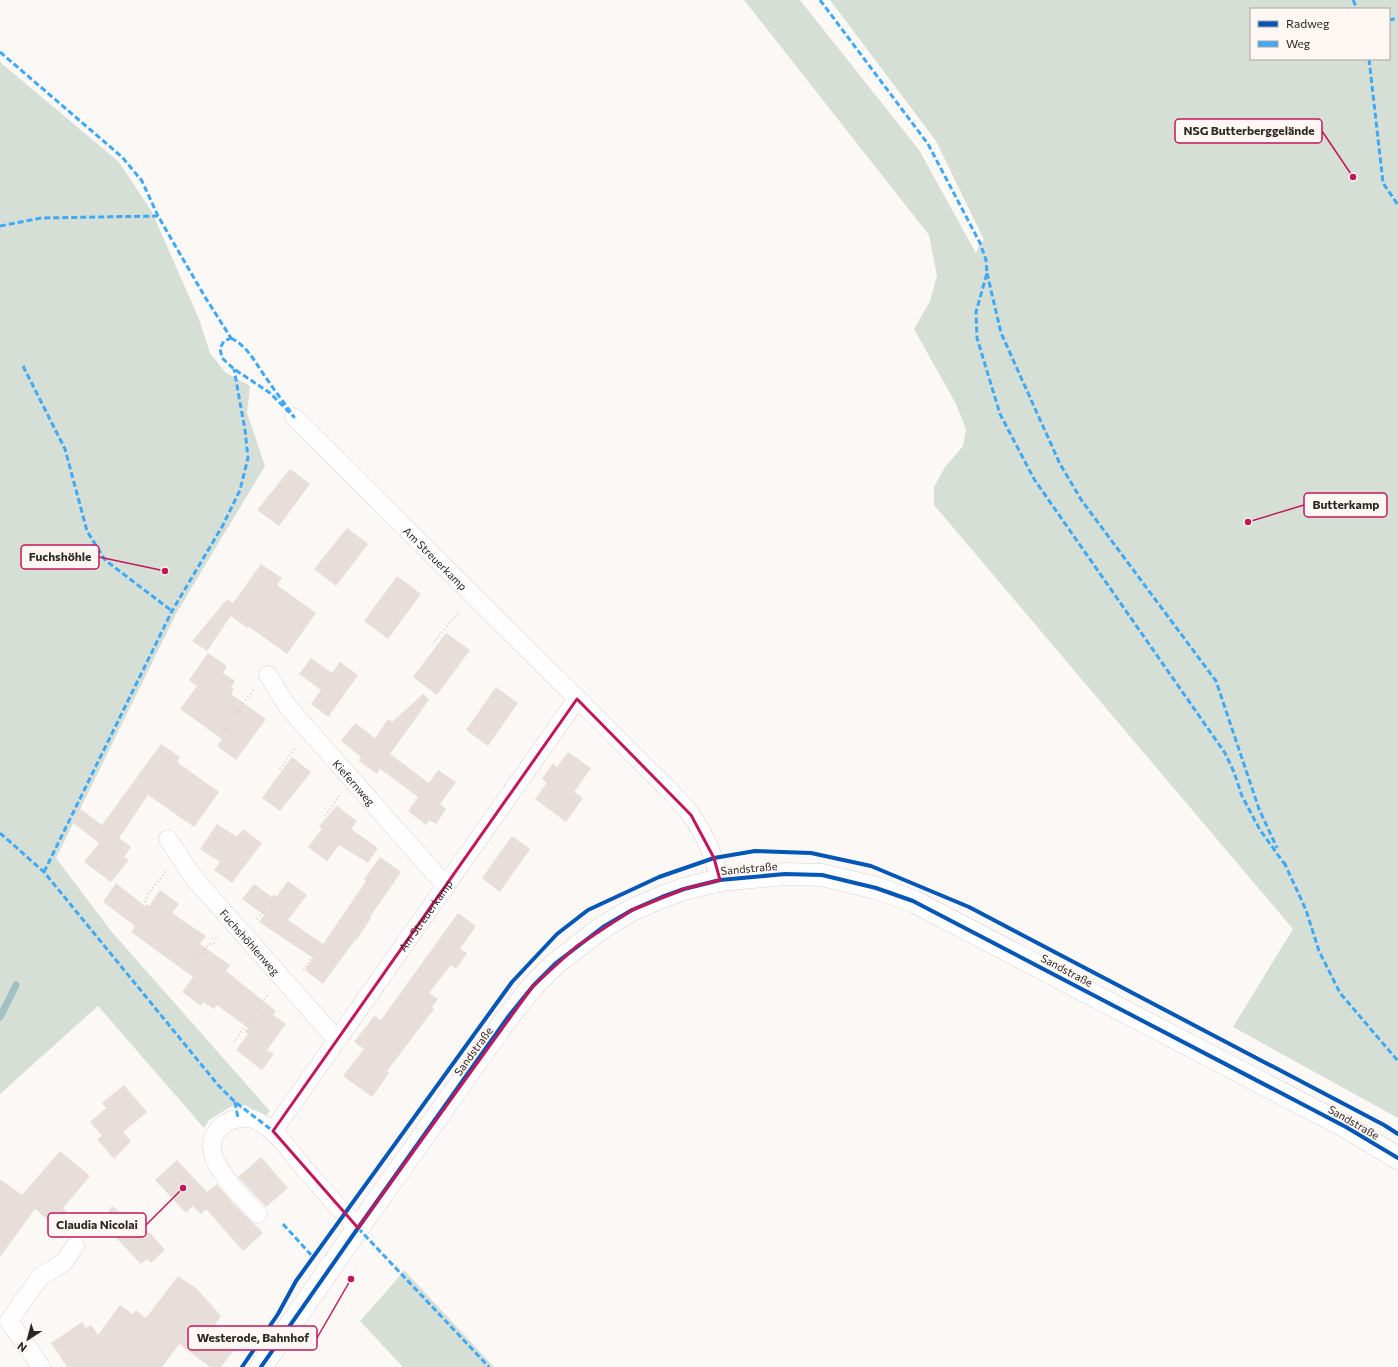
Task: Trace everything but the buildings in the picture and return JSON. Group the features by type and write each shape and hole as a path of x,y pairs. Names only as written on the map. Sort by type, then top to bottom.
{"street":[{"name":"Am Streuerkamp","path":"294,417 668,789 691,815 714,858 720,880"},
{"name":"Kiefernweg","path":"268,675 288,707 446,886"},
{"name":"Am Streuerkamp","path":"273,1131 577,699"},
{"name":"Fuchshöhlenweg","path":"168,839 193,878 338,1040"},
{"name":"Sandstraße","path":"261,1367 508,1017 533,986 556,963 603,927 632,910 677,892 720,880 785,874 822,875 876,888 913,901 1346,1127 1398,1158"},
{"path":"258,1214 226,1179 217,1166 212,1150 214,1137 220,1128 228,1122 238,1118 252,1119 273,1131 358,1228"},
{"path":"41,1367 9,1321 40,1276 64,1262 75,1246"}],"path":[{"path":"434,642 462,608"},
{"path":"222,733 252,690 268,675"},
{"path":"280,769 308,730"},
{"path":"145,902 148,894 178,855"},
{"path":"190,969 209,944 214,943 230,919"},
{"path":"234,1042 281,976"}],"highlighted area":[{"path":"577,699 691,815 714,858 720,880 684,889 632,910 577,946 533,986 358,1228 273,1131"}],"shaded area":[{"path":"744,0 800,0 919,150 976,253 980,243 984,240 936,141 830,0 1398,0 1398,1118 1233,1027 1293,929 934,505 934,487 945,467 963,446 966,429 956,404 914,329 930,301 937,276 929,235"},
{"path":"0,62 119,162 152,212 199,319 210,353 225,372 250,386 247,413 265,466 177,612 56,858 111,931 270,1111 264,1117 245,1105 230,1107 209,1120 204,1128 98,1006 0,1094"},
{"path":"404,1270 494,1367 403,1367 360,1321"}],"waterway":[{"path":"0,1017 16,985"}],"marked path":[{"path":"820,0 928,144 980,243 986,260 987,273 976,312 977,338 1000,414 1034,479 1225,753 1234,772 1242,796 1260,830 1286,866"},
{"path":"1353,0 1357,8"},
{"path":"1390,20 1398,18"},
{"path":"0,52 122,157 142,181 158,216 205,297 231,338"},
{"path":"1369,60 1383,183 1398,205"},
{"path":"0,226 41,218 158,216"},
{"path":"987,273 1001,333 1060,464 1082,501 1216,681 1259,809 1277,848"},
{"path":"231,338 243,346 252,357 294,417 270,393 234,369 222,358 220,348 224,341 231,338"},
{"path":"23,366 65,449 87,531 105,560 172,611"},
{"path":"44,872 172,611 223,525 240,490 248,458 245,430 234,369"},
{"path":"0,833 44,872 218,1085 235,1102 273,1131"},
{"path":"1284,862 1306,910 1319,951 1340,993 1398,1061"},
{"path":"235,1102 238,1118"},
{"path":"283,1224 313,1257"},
{"path":"358,1228 489,1367"}],"cycle path":[{"path":"242,1367 278,1314 296,1281 512,982 557,934 588,910 659,877 714,858 755,851 811,853 871,866 969,907 1384,1125 1398,1134"},
{"path":"261,1367 508,1017 533,986 556,963 603,927 632,910 684,889 720,880 785,874 822,875 876,888 913,901 1346,1127 1398,1158"}],"place":[{"name":"NSG Butterberggelände","path":"1353,177"},
{"name":"Butterkamp","path":"1248,522"},
{"name":"Fuchshöhle","path":"165,571"},
{"name":"Claudia Nicolai","path":"183,1188"},
{"name":"Westerode, Bahnhof","path":"351,1279"}]}
